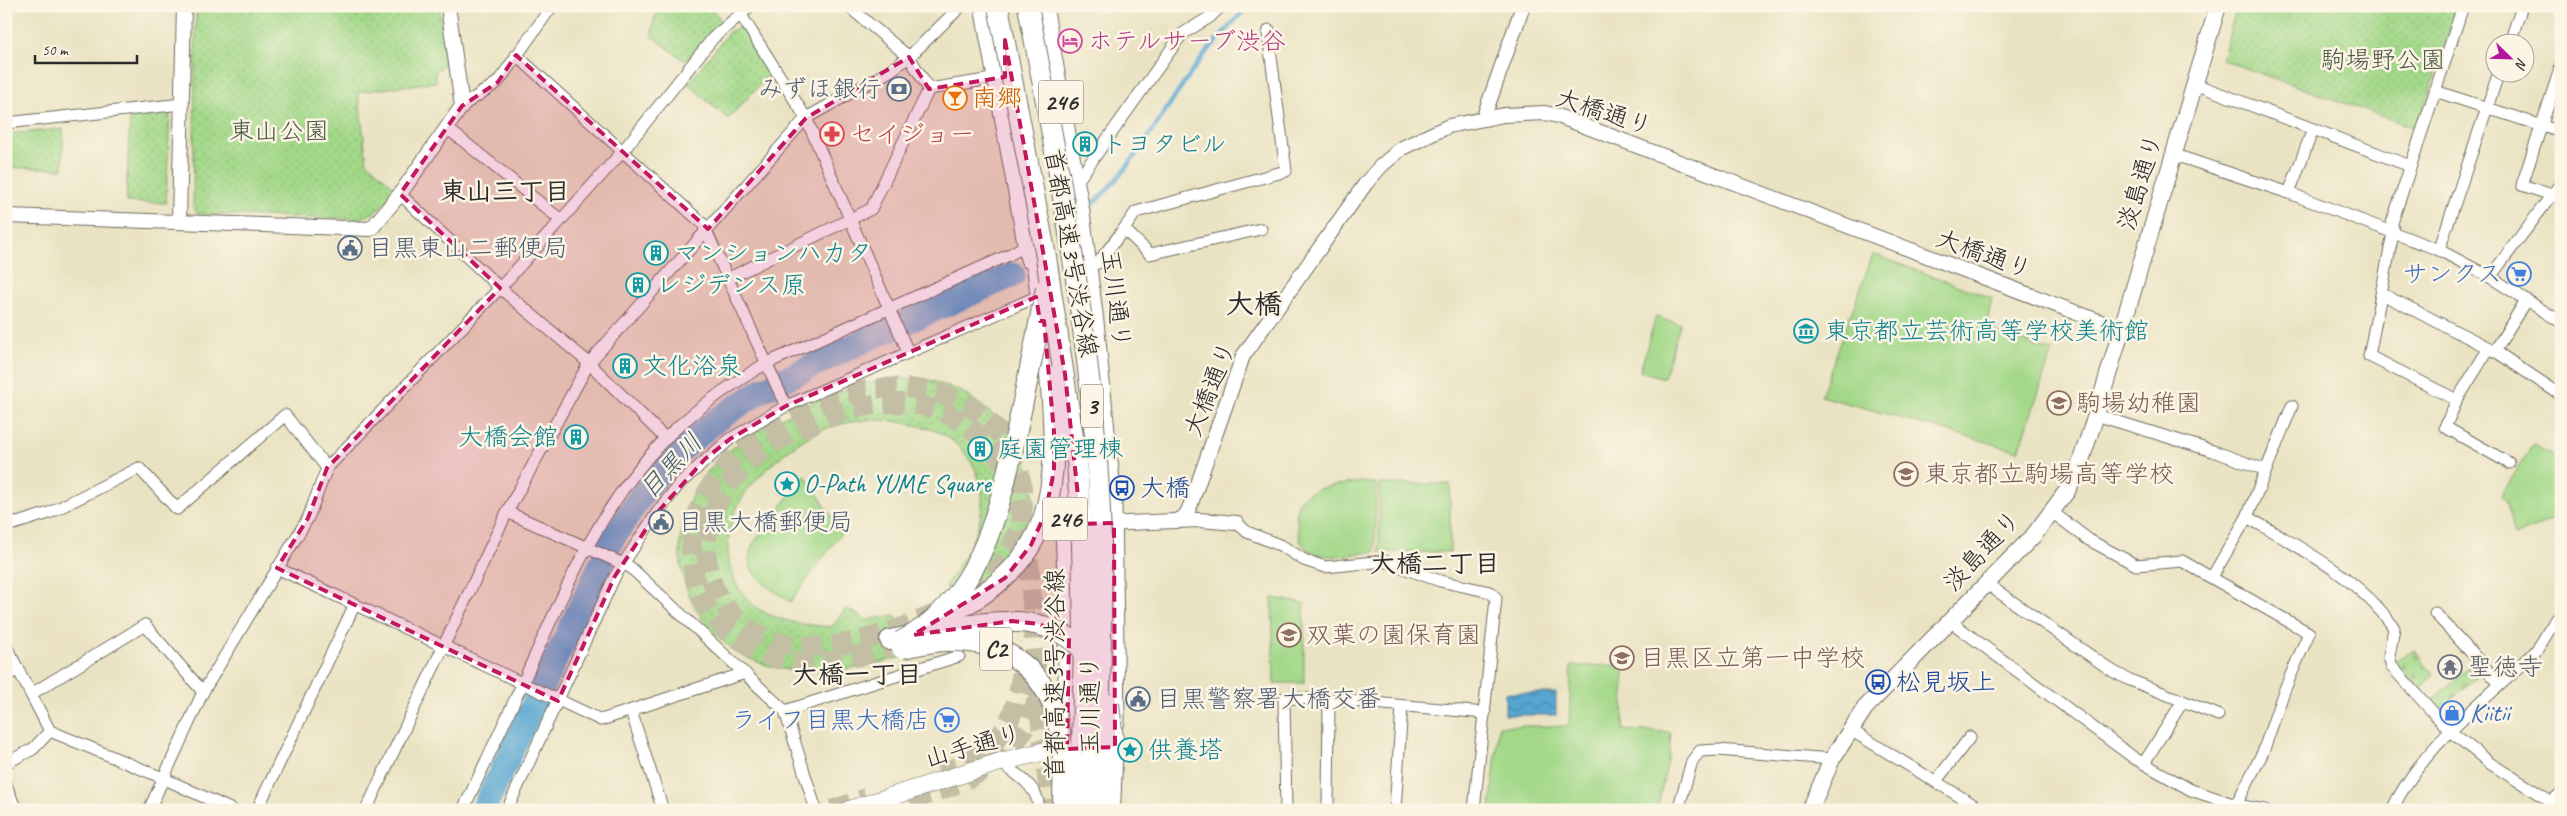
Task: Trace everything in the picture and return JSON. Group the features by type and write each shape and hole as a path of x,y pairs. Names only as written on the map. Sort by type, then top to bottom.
{"highway":[{"name":"玉川通り","path":"984,6 1006,80 1005,111 1036,294 1059,455 1065,525 1069,630 1064,810"},
{"name":"首都高速3号渋谷線","path":"998,6 1006,80 1046,257 1077,463 1082,545 1084,631 1081,810"},
{"path":"1005,6 1005,111"},
{"name":"首都高速3号渋谷線","path":"1026,6 1054,140 1088,360 1097,462 1100,637 1097,810"},
{"path":"898,644 924,628 951,601 972,570 988,538 1002,497 1047,284 1053,233 1053,212 1026,6"},
{"name":"玉川通り","path":"1043,6 1076,182 1094,322 1114,523 1114,810"},
{"path":"898,644 960,609 1005,578 1031,545 1049,502 1055,454 1053,406 1035,250 1006,80"},
{"path":"898,644 977,624 1012,621 1027,622 1053,629 1071,640 1088,655 1096,667 1110,708 1113,740 1110,810"},
{"name":"C2","path":"898,644 939,641 971,642 1002,652 1029,669 1045,689 1057,718 1062,747 1064,810"}],"main road":[{"name":"淡島通り","path":"1810,810 1832,759 1849,729 1876,695 2034,535 2068,491 2078,469 2096,415 2218,6"},
{"name":"山手通り","path":"849,810 1000,762 1050,750 1115,747"}],"street":[{"path":"179,221 184,6"},
{"path":"448,6 462,106"},
{"path":"6,216 371,229 400,194 462,106 498,82 552,6"},
{"path":"149,810 203,692 308,518 327,468 500,288 622,152 714,38 750,6"},
{"path":"848,6 908,57 929,89"},
{"path":"366,810 507,512 589,363 806,118 890,70 908,57 961,6"},
{"path":"1076,182 1182,34 1210,17 1221,6"},
{"path":"1483,119 1523,6"},
{"path":"2457,400 2369,356 2393,233 2392,223 2463,6"},
{"path":"2513,32 2522,6"},
{"path":"741,15 806,118 907,350"},
{"path":"1086,265 1098,263 1136,212 1286,171 1268,34 1270,30"},
{"path":"516,55 703,224 784,402"},
{"path":"2552,194 2522,186 2561,66"},
{"path":"929,89 1006,80"},
{"path":"2439,250 2496,82"},
{"path":"2195,84 2410,166"},
{"path":"729,278 871,209 929,89"},
{"path":"2435,91 2561,132"},
{"path":"6,123 182,104"},
{"name":"大橋通り","path":"1179,520 1189,510 1243,356 1366,183 1402,148 1420,138 1449,126 1483,119 1545,113 1558,116 2122,330"},
{"path":"447,128 561,220"},
{"path":"2289,193 2313,129"},
{"path":"2175,155 2289,193 2439,250 2490,277 2561,322"},
{"path":"2490,277 2561,183"},
{"path":"400,194 500,288 589,363 666,439"},
{"path":"1124,229 1150,254 1260,229"},
{"path":"463,810 524,686 587,549 617,498 666,439 711,400 767,367 891,313 1028,246"},
{"path":"507,810 555,700 620,564 680,483 730,439 784,402 1036,294"},
{"path":"2382,294 2492,349 2561,396"},
{"path":"2509,463 2445,427 2457,400 2526,300"},
{"path":"2212,577 2248,517 2292,406"},
{"path":"2096,415 2213,451 2266,470"},
{"path":"6,515 14,524 49,513 140,468 177,510 285,416 327,468"},
{"path":"507,512 630,567 786,712 816,810"},
{"path":"2052,512 2089,540 2136,565 2182,561 2309,634 2284,691 2263,752 2236,805"},
{"path":"2248,517 2301,548 2366,594 2394,628 2389,656 2392,667 2450,731 2547,806 2561,793"},
{"path":"1065,525 1220,520 1237,523 1247,532 1282,546 1304,560 1325,567 1384,561 1440,581 1490,592 1496,598 1474,810"},
{"path":"278,568 443,648 601,720 745,673"},
{"path":"1987,584 2114,672 2218,715"},
{"path":"257,810 355,604"},
{"path":"2435,613 2500,684"},
{"path":"2392,810 2401,791 2426,758 2450,731 2534,653 2561,615"},
{"path":"1950,621 2118,748 2191,790 2236,805 2265,810"},
{"path":"31,694 145,625 203,692"},
{"path":"6,646 50,731 163,778 232,810"},
{"path":"786,712 958,656"},
{"path":"6,676 19,670"},
{"path":"1286,810 1284,698 1329,699 1484,713"},
{"path":"1328,810 1329,699"},
{"path":"2144,763 2183,702"},
{"path":"1395,810 1402,706"},
{"path":"631,711 663,810"},
{"path":"1849,729 1982,810"},
{"path":"6,763 33,750 50,731"},
{"path":"1936,781 1970,737"},
{"path":"1678,810 1692,761 1700,751 1718,750 1832,759"},
{"path":"1000,762 1025,782 1037,795 1038,810"},
{"path":"6,785 16,810"}],"highlighted area":[{"path":"1005,40 1065,374 1081,524 1114,523 1115,747 1067,749 1069,637 1039,624 1012,621 913,635 1005,578 1031,545 1045,514 1054,471 1054,432 1044,321 1040,321 1036,297 786,406 730,439 705,459 656,514 615,576 558,701 277,568 308,518 327,468 500,288 400,194 462,106 498,82 516,55 708,229 806,118 909,57 929,89 1005,77"}],"green space":[{"name":"東山公園","path":"196,6 439,6 445,64 435,72 436,82 358,92 367,162 396,189 388,200 370,214 357,219 198,214 193,208"},
{"path":"657,6 711,6 721,21 685,61 651,36"},
{"name":"駒場野公園","path":"2237,6 2457,6 2418,129 2222,60"},
{"path":"745,26 773,70 728,119 688,84 729,32"},
{"path":"170,112 166,203 126,202 130,116"},
{"path":"63,129 63,169 6,167 6,134"},
{"path":"1873,254 1992,298 1986,328 2052,352 2019,451 1821,396"},
{"path":"1656,317 1680,324 1664,378 1640,371"},
{"path":"900,378 929,380 960,391 985,408 1008,429 1027,460 1034,500 1029,529 1014,571 970,619 945,586 964,558 972,542 978,527 982,494 979,478 971,462 951,439 926,428 892,421 865,420 825,429 793,447 769,467 747,490 736,511 728,543 732,574 739,588 749,601 762,611 787,621 832,627 846,608 867,620 895,615 909,655 861,667 810,672 778,668 747,657 722,640 702,618 688,592 681,563 681,533 689,503 705,475 714,464 734,446 757,431 832,394 872,382"},
{"path":"894,395 905,397 907,407 888,405 886,398"},
{"path":"2533,444 2561,459 2561,517 2514,536 2507,502 2501,496"},
{"path":"805,475 842,532 790,602 758,578 749,563 749,554 753,544"},
{"path":"1360,482 1376,483 1375,552 1328,556 1314,553 1307,549 1302,544 1298,533 1297,512 1299,502 1304,496 1319,489"},
{"path":"1379,484 1450,484 1450,552 1379,552"},
{"path":"1272,598 1304,603 1304,683 1274,683"},
{"path":"2414,650 2434,674 2420,690 2396,662"},
{"path":"2473,664 2481,673 2440,710 2432,701"},
{"path":"1624,665 1623,730 1671,732 1669,756 1657,810 1490,810 1499,726 1569,726 1571,666"}],"water":[{"path":"1505,693 1556,693 1556,715 1505,715"}],"waterway":[{"path":"1089,207 1122,173 1202,58 1248,6"},
{"name":"目黒川","path":"483,810 614,537 642,494 674,456 718,419 762,390 870,338 1013,275"}],"tunnel":[{"path":"900,642 866,654 841,660 805,662 781,659 759,651 738,640 721,625 707,607 697,587 692,564 692,540 699,509 706,494 724,468 747,446 779,423 800,412 844,395 867,390 891,388 937,393 968,406 993,425 1010,449 1020,476 1023,505 1017,534 1003,562 981,587"},
{"path":"937,613 887,633 869,638 850,643 814,647 797,646 770,640 747,627 729,611 716,590 708,567 707,542 712,517 724,491 741,470 773,444 820,420 852,409 887,403 915,404 946,413 973,430 985,441 996,453 1013,487 1024,529 1030,574 1041,725 1052,810"},
{"path":"939,774 961,765 980,754 1005,729 1013,713 1018,695 1023,651"},
{"path":"881,810 953,785 976,775 996,762 1013,745 1027,725 1037,699"},
{"path":"832,810 866,798"}],"place":[{"name":"ホテルサーブ渋谷","path":"1070,41"},
{"name":"みずほ銀行","path":"899,89"},
{"name":"南郷","path":"955,98"},
{"name":"セイジョー","path":"832,134"},
{"name":"トヨタビル","path":"1085,144"},
{"name":"目黒東山二郵便局","path":"350,248"},
{"name":"マンションハカタ","path":"656,253"},
{"name":"サンクス","path":"2519,274"},
{"name":"レジデンス原","path":"638,285"},
{"name":"東京都立芸術高等学校美術館","path":"1806,331"},
{"name":"文化浴泉","path":"625,366"},
{"name":"駒場幼稚園","path":"2059,403"},
{"name":"大橋会館","path":"576,437"},
{"name":"庭園管理棟","path":"980,449"},
{"name":"東京都立駒場高等学校","path":"1906,474"},
{"name":"O-Path YUME Square","path":"787,484"},
{"name":"大橋","path":"1122,488"},
{"name":"目黒大橋郵便局","path":"661,522"},
{"name":"双葉の園保育園","path":"1289,635"},
{"name":"目黒区立第一中学校","path":"1622,658"},
{"name":"聖徳寺","path":"2450,667"},
{"name":"松見坂上","path":"1878,682"},
{"name":"目黒警察署大橋交番","path":"1138,699"},
{"name":"Kiitii","path":"2452,713"},
{"name":"ライフ目黒大橋店","path":"947,720"},
{"name":"供養塔","path":"1130,750"}],"district":[{"name":"東山三丁目","path":"505,191"},
{"name":"大橋","path":"1254,303"},
{"name":"大橋二丁目","path":"1435,563"},
{"name":"大橋一丁目","path":"857,674"}]}
